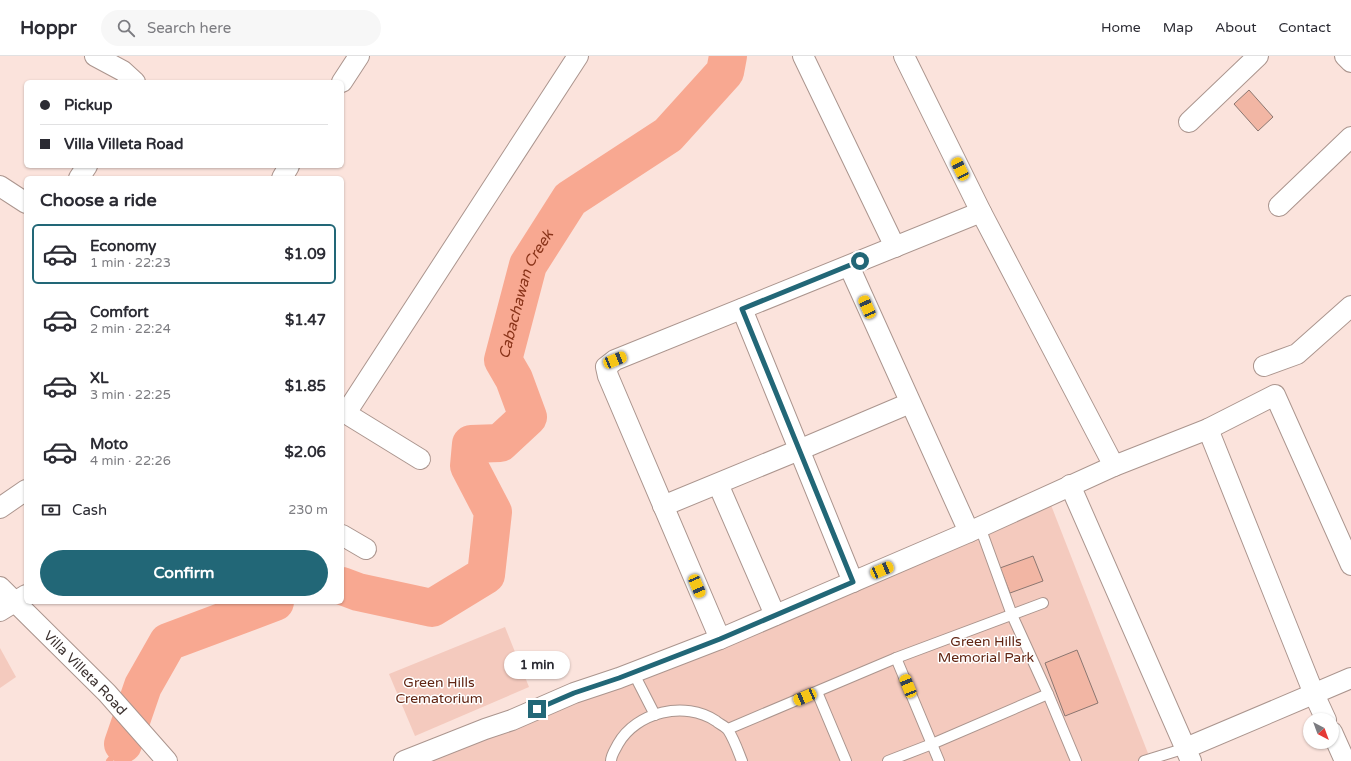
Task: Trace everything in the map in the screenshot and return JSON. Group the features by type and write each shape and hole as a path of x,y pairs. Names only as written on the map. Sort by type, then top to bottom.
{"street":[{"path":"95,56 122,71 133,80"},
{"path":"343,80 359,56"},
{"path":"420,459 344,412 578,56"},
{"path":"803,56 895,247"},
{"path":"904,56 981,212 1114,466"},
{"path":"1190,122 1258,56"},
{"path":"1345,56 1351,62"},
{"path":"1279,206 1351,138"},
{"path":"0,186 24,202"},
{"path":"720,639 608,376 606,367 615,360 981,212"},
{"path":"848,266 910,403 974,530"},
{"path":"1264,366 1297,354 1351,306"},
{"path":"742,309 853,582"},
{"path":"404,761 484,729 512,720 574,693 720,639 974,530 1114,466 1208,429 1275,395 1351,566"},
{"path":"663,506 910,403"},
{"path":"1208,429 1323,713"},
{"path":"718,484 776,615"},
{"path":"1070,486 1188,755 1314,694 1351,678"},
{"path":"0,508 24,491"},
{"path":"344,535 366,548"},
{"name":"Villa Villeta Road","path":"0,587 107,693 165,759"},
{"path":"1339,748 1345,761"}],"lane":[{"path":"974,530 1048,694 1076,761"},
{"path":"728,729 896,658 1043,603"},
{"path":"896,658 939,761"},
{"path":"633,672 655,715"},
{"path":"817,692 846,761"},
{"path":"888,761 932,744 1048,694"},
{"path":"611,761 611,757 622,737 641,721 655,715 674,710 690,711 710,717 728,729 742,761"},
{"path":"1144,761 1188,755"}],"green space":[{"name":"Green Hills Memorial Park","path":"1049,500 1151,761 430,761"},
{"name":"Green Hills Crematorium","path":"505,627 529,687 415,736 389,674"},
{"path":"0,648 16,677 0,688"}],"building":[{"path":"1249,90 1273,117 1258,131 1234,104"},
{"path":"1033,556 1043,581 1010,593 1000,568"},
{"path":"1077,650 1098,703 1065,716 1045,663"}],"waterway":[{"name":"Cabachawan Creek","path":"344,587 358,592 432,608 486,575 493,512 469,466 471,444 500,443 528,417 514,379 503,360 528,265 570,199 668,135 725,72 728,56"},
{"name":"Cabachawan Creek","path":"123,744 143,686 168,642 270,604"},
{"name":"Cabachawan Creek","path":"109,761 123,744"}],"route":[{"path":"537,709 574,693 619,678 720,639 853,582 742,309 860,261"}]}
